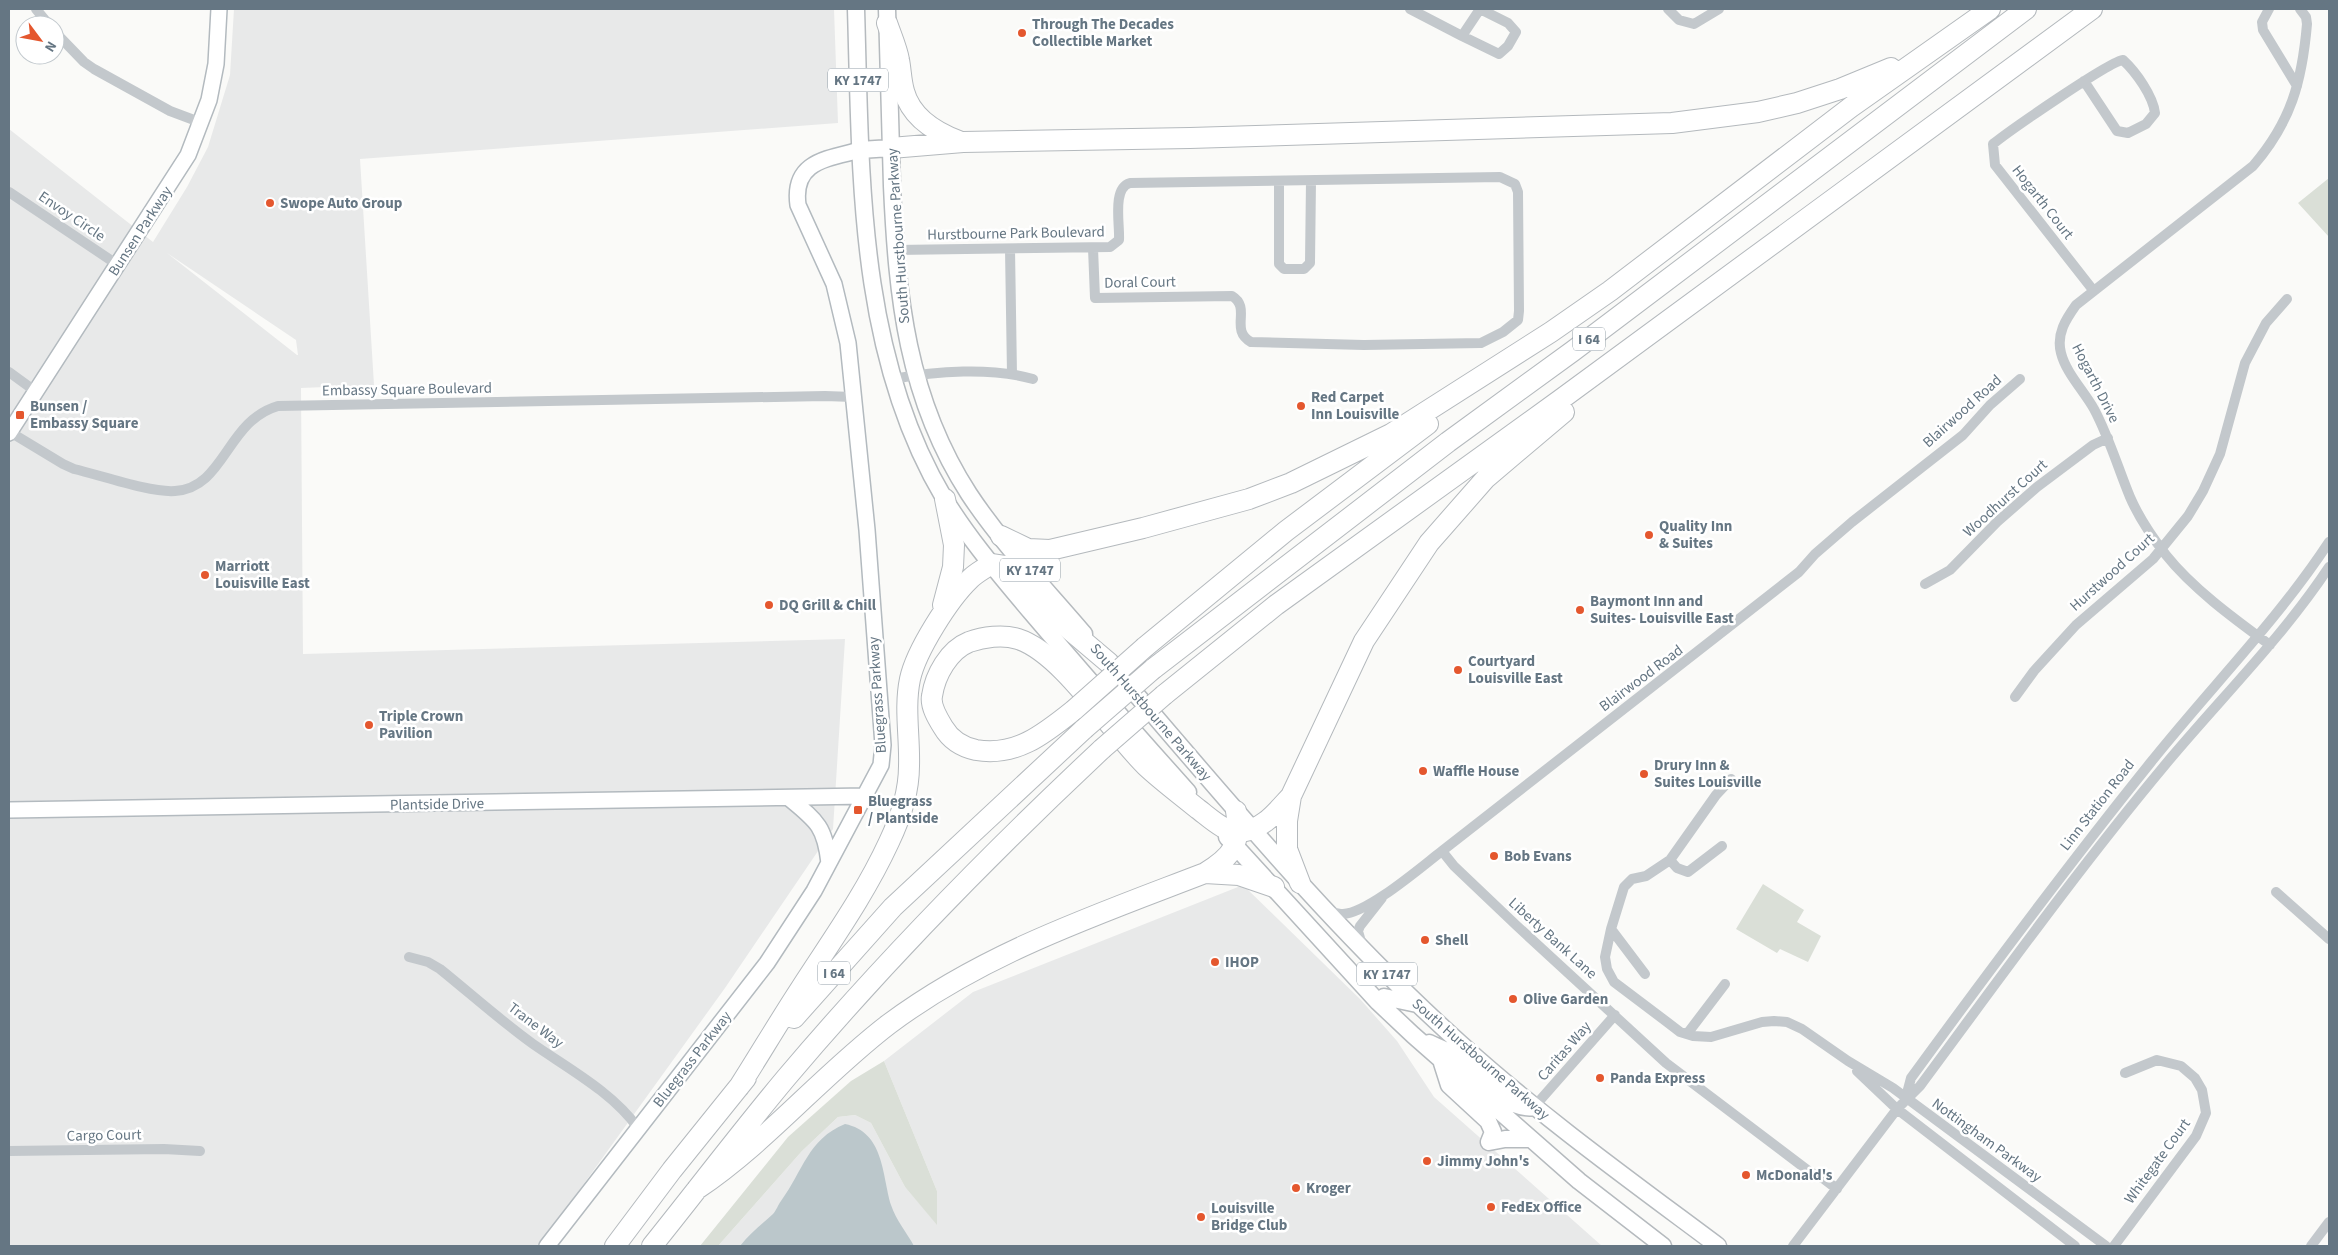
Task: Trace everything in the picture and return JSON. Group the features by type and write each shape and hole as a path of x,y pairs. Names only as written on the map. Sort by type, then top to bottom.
{"highway":[{"path":"1242,836 1214,822 1145,765 1056,663 1038,649 1017,638 992,636 968,642 949,656 938,677 931,697 937,717 948,735 967,748 991,752 1021,746 1043,735 1074,710 1145,647 1286,531 1551,332 1610,291 1851,107 1990,9"},
{"name":"I 64","path":"614,1246 672,1170 807,1002 893,907 1084,729 1153,669 1448,442 1613,321 2026,9"},
{"name":"I 64","path":"652,1246 787,1078 890,961 1031,816 1102,749 1164,695 1276,605 1560,400 1700,295 2092,9"},
{"path":"887,16 899,58 904,90 910,105 925,122 941,135 963,142"},
{"path":"891,148 963,142 1190,138 1672,123 1713,120 1758,112 1840,89 1938,45"},
{"path":"1300,883 1287,850 1287,821 1291,796 1364,641 1429,543 1486,478 1700,295"},
{"path":"1001,536 1028,549 1050,550 1249,499 1291,482 1391,434 1551,332"},
{"path":"939,621 953,567 954,544 944,499"},
{"path":"739,1087 802,986 846,922 890,840 903,805 908,781 907,710 910,678 923,646 971,578 992,564 1011,567 1017,571 1057,619 1109,663"},
{"path":"698,1189 726,1170 851,1054 932,995 1000,957 1058,930 1205,873 1223,862 1242,836 1268,821 1291,796"},
{"path":"1236,811 1242,836"},
{"path":"1205,873 1239,874 1274,887"}],"main road":[{"name":"South Hurstbourne Parkway","path":"856,9 860,150 867,235 874,289 888,364 924,461 944,499 992,564 1091,683 1214,822"},
{"name":"South Hurstbourne Parkway","path":"887,16 896,250 904,327 916,375 926,404 969,493 1001,536 1236,811"},
{"path":"860,150 891,148"},
{"name":"South Hurstbourne Parkway","path":"1242,836 1300,883 1363,951 1461,1045 1534,1107 1718,1246"},
{"name":"South Hurstbourne Parkway","path":"1242,836 1274,887 1378,1002 1441,1061 1579,1181 1663,1246"},
{"path":"1378,1002 1384,997 1417,1004"},
{"path":"1413,1036 1449,1052 1511,1104 1528,1108 1534,1107"},
{"path":"1441,1061 1449,1085 1488,1121 1493,1132 1489,1142 1505,1139 1530,1139"}],"street":[{"name":"Bunsen Parkway","path":"9,432 188,155 202,123 209,100 216,64 219,9"},
{"path":"1410,9 1462,36 1499,54 1508,46 1516,32 1508,23 1480,9 1462,36"},
{"path":"1668,9 1679,20 1694,24 1719,9"},
{"path":"2269,9 2262,22 2262,30 2297,86"},
{"name":"Hogarth Drive","path":"2270,645 2191,581 2146,528 2131,498 2108,438 2093,408 2064,360 2060,347 2060,334 2065,320 2076,305 2253,166 2271,146 2289,114 2301,72 2307,24 2306,17 2300,9"},
{"path":"65,42 84,62 94,69 170,111 202,123"},
{"name":"Hogarth Court","path":"2084,81 2117,131 2128,134 2146,124 2155,113 2151,101 2139,81 2123,60 2118,60 2084,81 2008,132 1993,144 1995,165 2093,290"},
{"name":"Bluegrass Parkway","path":"548,1246 767,963 796,921 881,766 883,745 866,530 848,343 841,306 824,259 798,205 797,195 798,183 803,174 812,166 820,161 860,150"},
{"name":"Hurstbourne Park Boulevard","path":"896,250 1110,247 1118,240 1119,193 1125,184 1500,177 1515,184 1518,192 1518,320 1503,332 1481,343 1364,345 1251,342 1244,339 1240,332 1241,306 1238,299 1232,296 1206,295"},
{"path":"1279,181 1279,264 1284,269 1304,269 1310,263 1310,181"},
{"name":"Envoy Circle","path":"9,192 118,265"},
{"name":"Doral Court","path":"1092,248 1095,298 1206,295"},
{"path":"1010,249 1012,374"},
{"name":"Hurstwood Court","path":"2015,696 2076,625 2162,549 2188,516 2203,491 2220,454 2245,363 2266,323 2287,299"},
{"path":"9,372 35,391"},
{"path":"893,378 916,375 997,372 1033,379"},
{"name":"Blairwood Road","path":"1325,910 1341,914 1353,912 1385,894 1442,851 1768,598 1799,572 1815,554 1852,522 1963,435 1985,410 2020,379"},
{"name":"Embassy Square Boulevard","path":"9,432 56,461 74,469 153,489 176,491 189,489 203,481 216,467 250,421 268,409 278,406 825,396 853,398"},
{"name":"Woodhurst Court","path":"1925,584 1950,570 1997,522 2037,487 2093,445 2108,438"},
{"name":"Linn Station Road","path":"1906,1098 1911,1078 2070,865 2149,764 2258,637 2329,542"},
{"name":"Linn Station Road","path":"1793,1246 1897,1109 1920,1086 2080,873 2160,772 2270,645 2329,567"},
{"path":"2149,764 2160,772"},
{"path":"1722,846 1688,872 1677,868 1670,860 1716,795 1731,779"},
{"name":"Plantside Drive","path":"9,810 790,799 865,796"},
{"path":"790,799 814,819 823,832 829,863"},
{"name":"Liberty Bank Lane","path":"1442,851 1454,866 1516,925 1615,1014 1666,1063 1810,1172 1824,1179 1837,1189"},
{"name":"Nottingham Parkway","path":"1670,860 1652,873 1627,882 1622,892 1611,929 1605,962 1614,982 1667,1022 1687,1034 1711,1037 1762,1022 1787,1022 1802,1029 1848,1062 1893,1088 2106,1246"},
{"path":"2070,865 2080,873"},
{"path":"2276,892 2329,939"},
{"name":"Blairwood Road","path":"1363,951 1358,932 1360,926 1385,894"},
{"path":"1611,929 1646,974"},
{"name":"Trane Way","path":"409,957 428,962 440,969 531,1042 597,1088 629,1115 638,1128"},
{"path":"1687,1034 1725,984"},
{"name":"Caritas Way","path":"1534,1107 1615,1014"},
{"path":"1953,1021 1963,1028"},
{"name":"Whitegate Court","path":"2114,1246 2196,1136 2206,1113 2202,1090 2195,1078 2181,1066 2156,1060 2125,1073"},
{"name":"Nottingham Parkway","path":"1848,1062 1897,1109 2075,1246"},
{"name":"Cargo Court","path":"9,1152 164,1149 200,1151"},
{"path":"2311,1246 2329,1222"}],"shaded area":[{"path":"234,9 834,9 838,123 360,159 374,385 301,388 303,654 845,639 833,829 725,988 539,1246 9,1246 9,129 153,242 187,187 208,147 230,75","holes":["167,253 296,340 298,355"]},
{"path":"2329,178 2329,237 2298,203"},
{"path":"1763,884 1804,910 1797,922 1821,936 1808,962 1780,949 1777,953 1736,929"},
{"path":"1243,885 1360,999 1397,1041 1434,1097 1602,1246 718,1246 802,1151 838,1117 855,1115 871,1123 905,1187 937,1224 937,1191 884,1061 973,992"},
{"path":"884,1061 937,1191 937,1225 905,1187 871,1123 855,1115 838,1117 802,1151 718,1246 700,1246 788,1137 851,1081"},
{"path":"845,1124 858,1129 874,1145 883,1168 893,1211 914,1246 740,1246 774,1213 814,1147 822,1138"}],"place":[{"name":"Through The Decades Collectible Market","path":"1022,33"},
{"name":"Swope Auto Group","path":"270,203"},
{"name":"Red Carpet Inn Louisville","path":"1301,406"},
{"name":"Bunsen / Embassy Square","path":"20,415"},
{"name":"Quality Inn & Suites","path":"1649,535"},
{"name":"Marriott Louisville East","path":"205,575"},
{"name":"DQ Grill & Chill","path":"769,605"},
{"name":"Baymont Inn and Suites- Louisville East","path":"1580,610"},
{"name":"Courtyard Louisville East","path":"1458,670"},
{"name":"Triple Crown Pavilion","path":"369,725"},
{"name":"Waffle House","path":"1423,771"},
{"name":"Drury Inn & Suites Louisville","path":"1644,774"},
{"name":"Bluegrass / Plantside","path":"858,810"},
{"name":"Bob Evans","path":"1494,856"},
{"name":"Shell","path":"1425,940"},
{"name":"IHOP","path":"1215,962"},
{"name":"Olive Garden","path":"1513,999"},
{"name":"Panda Express","path":"1600,1078"},
{"name":"Jimmy John's","path":"1427,1161"},
{"name":"McDonald's","path":"1746,1175"},
{"name":"Kroger","path":"1296,1188"},
{"name":"FedEx Office","path":"1491,1207"},
{"name":"Louisville Bridge Club","path":"1201,1217"}]}
